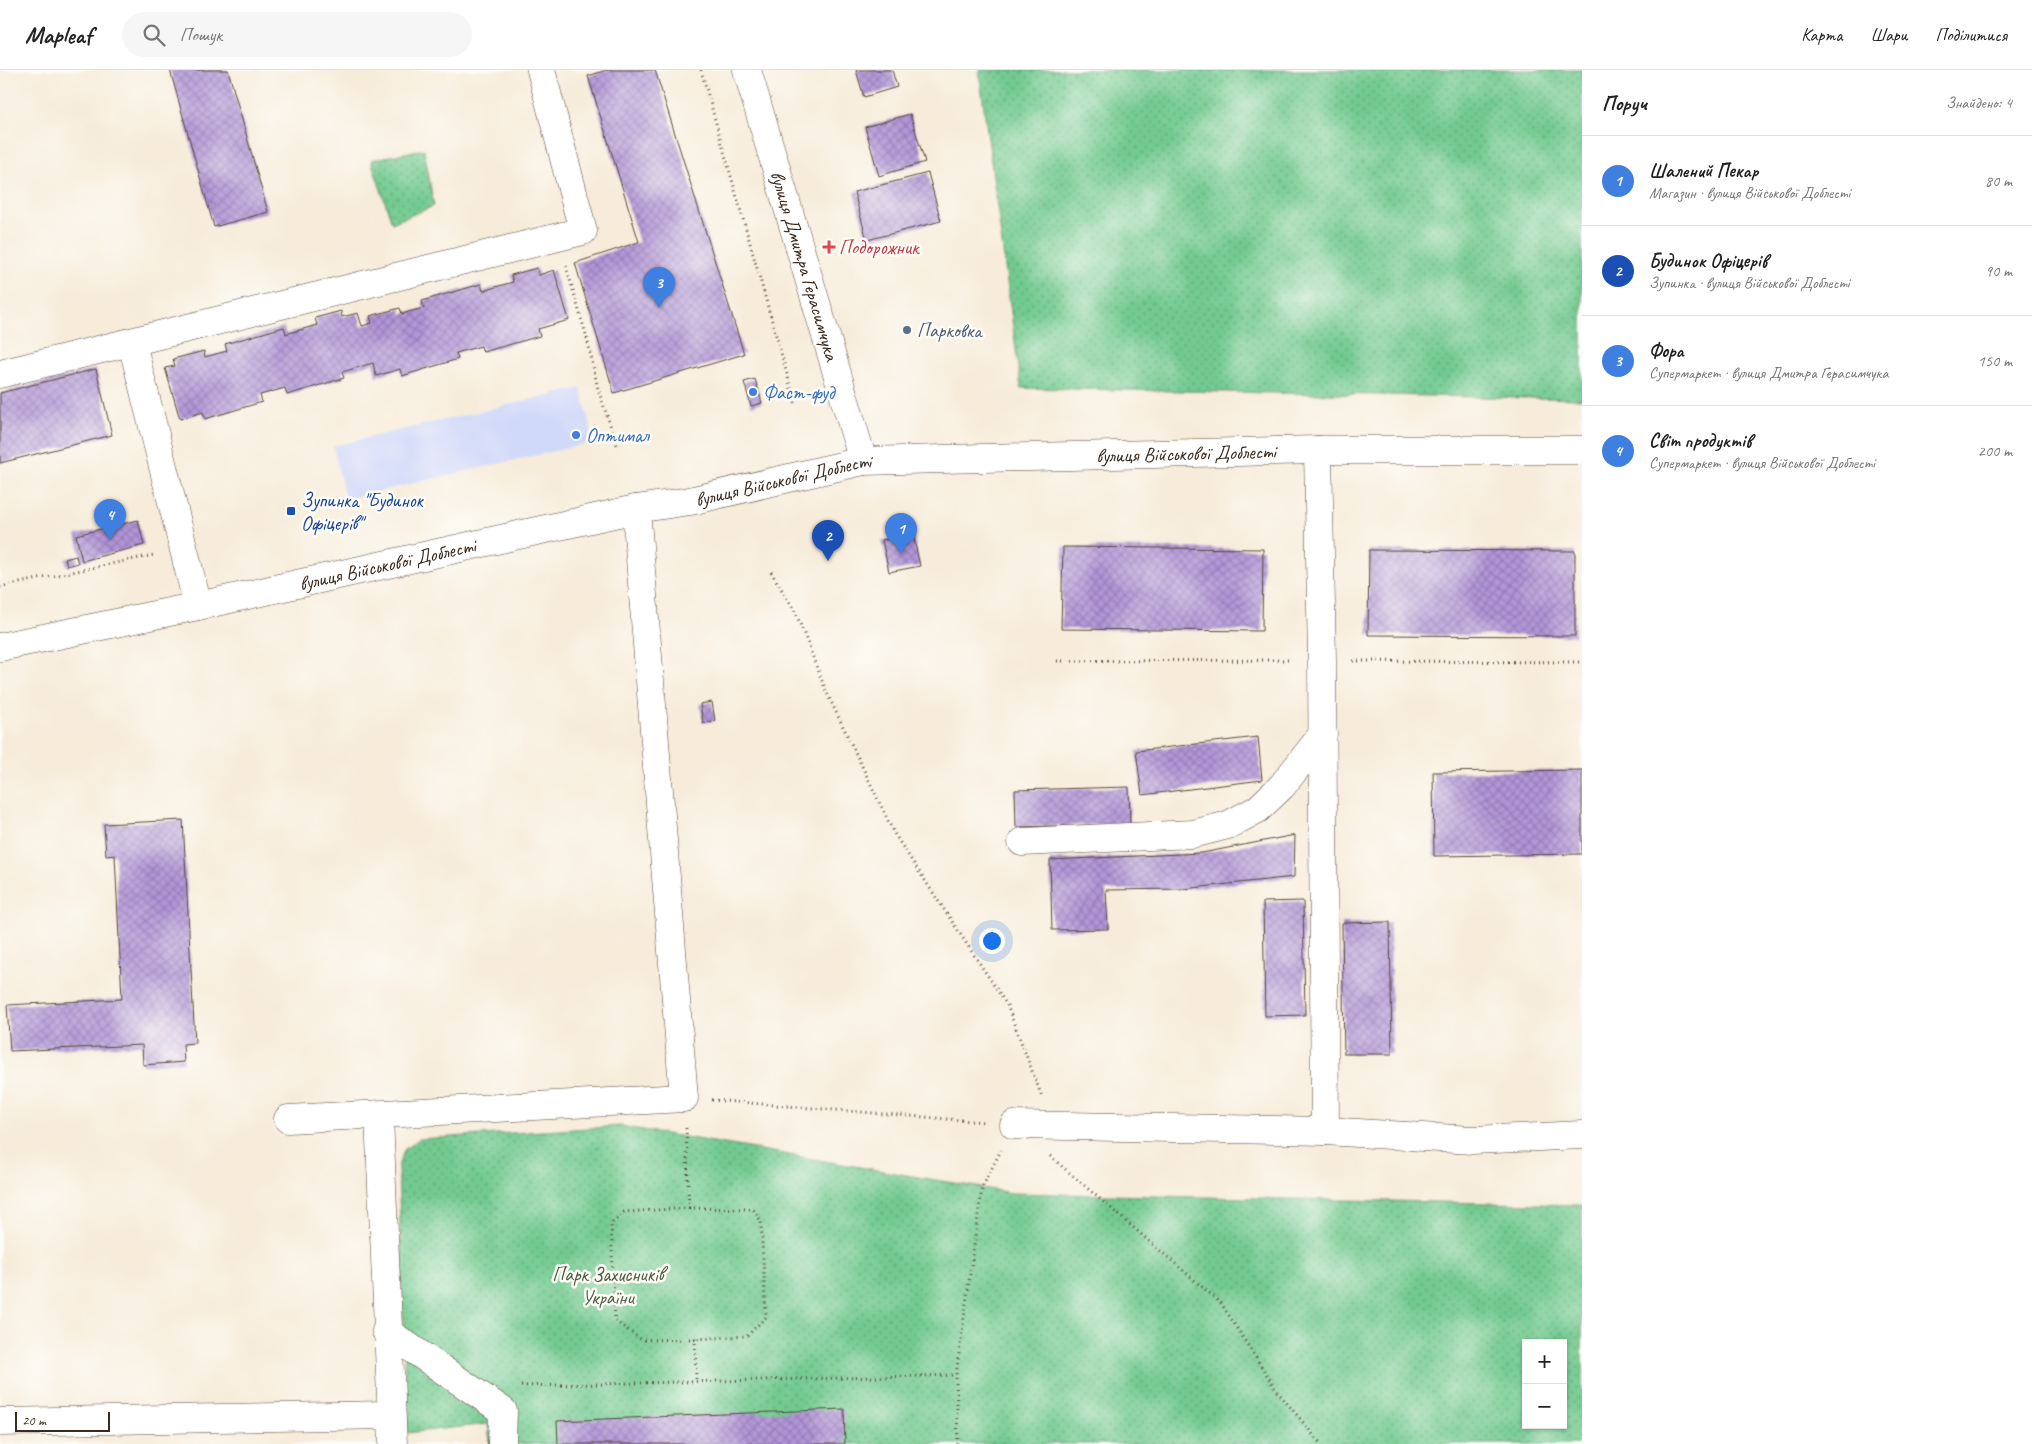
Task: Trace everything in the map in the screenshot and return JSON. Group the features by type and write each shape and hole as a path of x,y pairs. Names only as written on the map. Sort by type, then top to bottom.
{"street":[{"path":"0,374 583,231 541,70"},
{"name":"вулиця Дмитра Герасимчука","path":"746,70 863,461"},
{"path":"132,343 182,549 198,606"},
{"path":"1318,450 1323,734 1325,1131"},
{"name":"вулиця Військової Доблесті","path":"0,647 198,606 636,509 690,501 863,461 1318,450 1582,450"},
{"path":"288,1119 379,1116 684,1098 636,509"},
{"path":"1022,842 1193,834 1228,825 1258,809 1282,786 1323,734"},
{"path":"379,1116 386,1331 393,1444"},
{"path":"1014,1125 1325,1131 1472,1140 1582,1135"},
{"path":"386,1331 503,1411 502,1444"},
{"path":"0,1422 390,1414"}],"path":[{"path":"701,70 796,406"},
{"path":"557,238 587,338 598,389 618,448"},
{"path":"0,586 182,549"},
{"path":"771,572 796,613 826,691 895,835 1007,1005 1052,1126"},
{"path":"689,1208 684,1098 1014,1125 1221,1303 1277,1391 1322,1444"},
{"path":"958,1444 956,1375 982,1188 1014,1125"},
{"path":"689,1208 753,1209 761,1221 766,1317 746,1336 642,1340 615,1321 611,1224 624,1212 689,1208"},
{"path":"695,1339 696,1381"},
{"path":"521,1386 956,1375"}],"shaded area":[{"path":"581,388 594,442 345,499 333,446"}],"green space":[{"path":"979,70 1582,70 1582,399 1021,388"},
{"path":"424,149 434,206 392,223 371,160"},
{"name":"Парк Захисників України","path":"620,1126 1012,1193 1582,1205 1582,1444 490,1444 488,1424 407,1433 398,1166 404,1150 419,1139"}],"building":[{"path":"170,70 228,70 268,212 214,227"},
{"path":"607,70 655,70 744,354 614,393 575,263 639,242 588,76"},
{"path":"856,70 892,70 897,87 864,97"},
{"path":"910,114 925,162 879,176 865,127"},
{"path":"928,173 941,221 867,240 854,192"},
{"path":"537,268 539,275 554,270 569,320 538,329 540,336 483,352 481,346 456,353 458,359 402,376 400,369 376,376 373,363 342,372 344,378 287,395 285,388 260,395 262,402 205,419 203,412 180,419 165,368 175,366 173,359 204,351 205,357 227,351 225,344 284,327 286,334 317,325 315,318 341,311 342,317 358,313 362,326 372,323 370,316 400,308 402,314 424,308 422,301 481,284 483,291 513,282 511,275"},
{"path":"96,369 112,435 0,463 0,393"},
{"name":"Фаст-фуд","path":"755,379 762,403 751,406 744,382"},
{"path":"138,520 144,545 82,561 76,535"},
{"path":"913,535 920,566 889,572 882,540"},
{"path":"1063,547 1263,549 1262,631 1061,629"},
{"path":"1369,550 1575,551 1575,636 1368,635"},
{"path":"76,556 78,563 67,566 65,559"},
{"path":"712,702 715,721 703,723 700,704"},
{"path":"1258,737 1262,780 1142,795 1136,751"},
{"path":"1582,770 1582,854 1434,856 1433,772"},
{"path":"1129,787 1130,824 1016,827 1015,790"},
{"path":"183,820 195,1043 183,1044 184,1062 143,1065 142,1045 10,1051 7,1005 122,999 115,855 106,856 104,824"},
{"path":"1295,835 1294,877 1183,889 1106,890 1108,929 1052,930 1050,860 1202,853"},
{"path":"1303,901 1305,1015 1265,1016 1263,902"},
{"path":"1390,922 1392,1054 1344,1054 1342,923"},
{"path":"844,1409 845,1444 558,1444 557,1421"}],"place":[{"name":"Подорожник","path":"829,247"},
{"name":"Фора","path":"659,308"},
{"name":"Парковка","path":"907,330"},
{"name":"Фаст-фуд","path":"753,392"},
{"name":"Оптимал","path":"576,435"},
{"name":"Зупинка \"Будинок Офіцерів\"","path":"291,511"},
{"name":"Світ продуктів","path":"110,540"},
{"name":"Шалений Пекар","path":"901,554"},
{"name":"Будинок Офіцерів","path":"828,561"}]}
